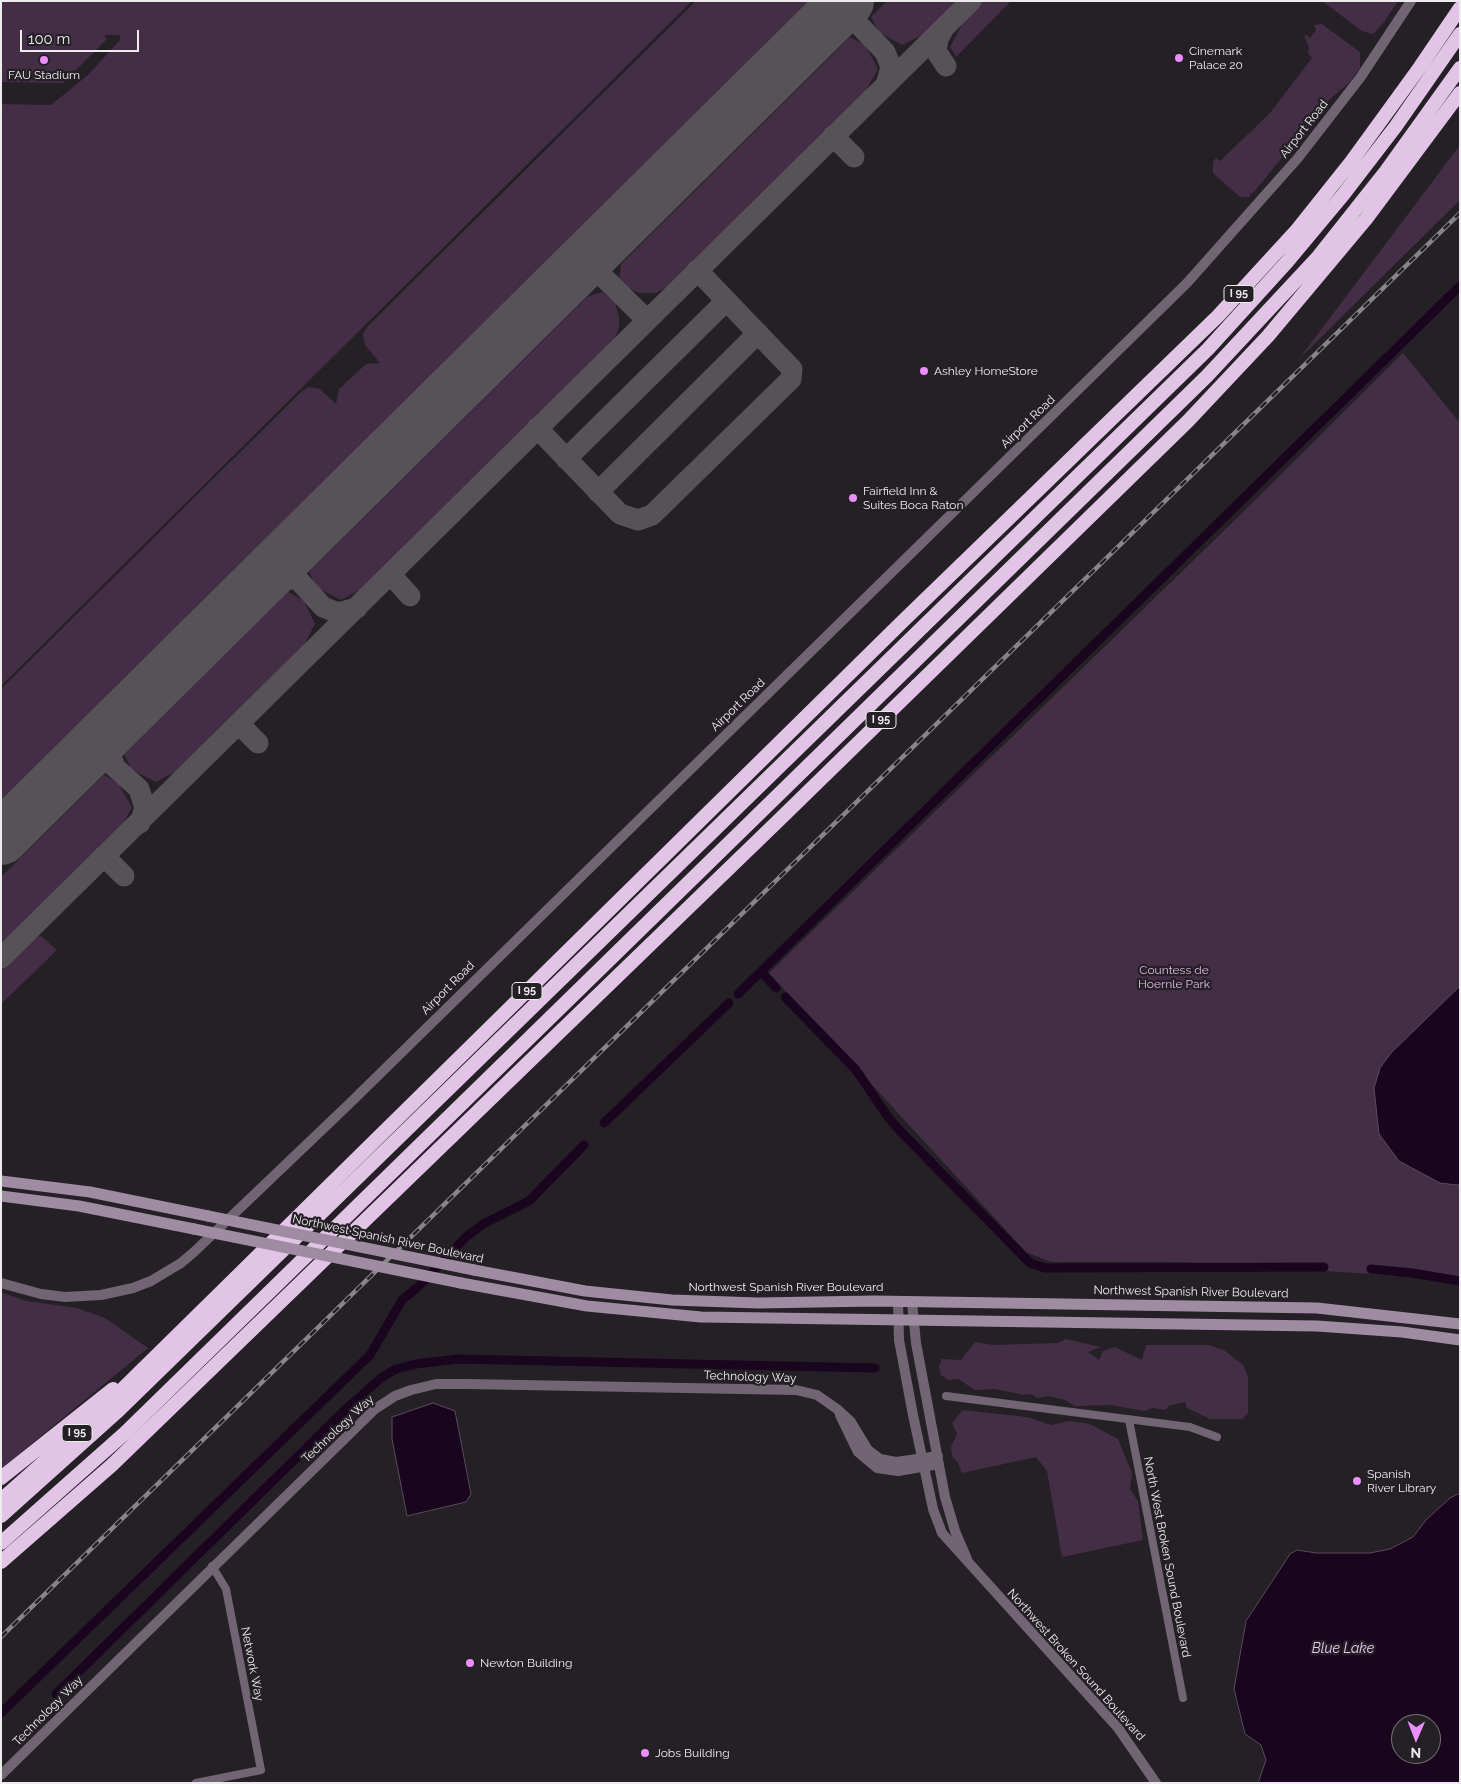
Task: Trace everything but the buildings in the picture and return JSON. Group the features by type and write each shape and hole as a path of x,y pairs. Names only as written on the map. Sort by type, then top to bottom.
{"highway":[{"name":"I 95","path":"1,1500 75,1435 904,620 1218,316 1302,223 1369,139 1460,8"},
{"path":"1,1516 98,1430 1187,369 1255,298 1325,218 1380,148 1460,34"},
{"path":"1,1543 125,1432 1200,383 1317,258 1352,214 1460,68"},
{"name":"I 95","path":"1,1562 118,1459 778,821 1181,427 1268,336 1366,219 1460,93"},
{"path":"819,729 904,620"},
{"path":"683,886 778,821"},
{"path":"1,1478 78,1414 150,1362"}],"main road":[{"name":"Northwest Spanish River Boulevard","path":"1,1181 90,1192 585,1291 672,1300 758,1303 912,1302 1208,1305 1339,1310 1460,1324"},
{"path":"1,1196 89,1208 558,1302 671,1315 762,1320 1338,1327 1460,1340"},
{"path":"1338,1327 1339,1310"},
{"path":"1352,1311 1352,1328"}],"street":[{"name":"Airport Road","path":"1,1282 57,1296 101,1295 133,1288 151,1281 181,1263 194,1252 348,1105 1187,283 1298,158 1360,78 1411,1"},
{"name":"Northwest Broken Sound Boulevard","path":"898,1302 900,1346 922,1463 935,1516 942,1533 972,1569 1118,1728 1156,1783"},
{"name":"Northwest Broken Sound Boulevard","path":"912,1302 913,1322 938,1460 955,1531 972,1569"},
{"name":"Technology Way","path":"1,1775 212,1566 375,1409 395,1396 419,1387 467,1384 788,1389 817,1396 837,1409 858,1452 872,1465 893,1471 938,1460"},
{"path":"946,1396 1190,1427 1217,1437"},
{"name":"North West Broken Sound Boulevard","path":"1129,1420 1183,1698"},
{"name":"Network Way","path":"196,1783 261,1770 226,1589 212,1566"}],"green space":[{"path":"1,1 692,1 1,686 1,104 51,105 89,74 120,40 120,35 104,35 107,39 63,83 1,82"},
{"path":"696,1 810,1 1,801 1,689 301,392 309,387 320,389 336,404 339,389 366,364 380,363 365,345 363,334 368,326"},
{"path":"887,1 961,1 928,32 902,45 879,32 871,17"},
{"path":"982,1 1011,1 956,57 950,47 964,21"},
{"path":"1322,1 1398,1 1384,22 1373,34 1362,31"},
{"path":"1322,24 1360,52 1360,68 1350,82 1329,100 1254,192 1249,195 1250,197 1240,197 1213,173 1213,162 1216,158 1220,161 1270,113 1312,58 1308,53 1309,47 1304,36 1307,35 1310,38 1316,30 1314,25"},
{"path":"850,37 865,45 878,69 864,94 842,119 667,287 656,293 639,293 625,286 619,279 621,264"},
{"path":"1460,145 1460,200 1299,359"},
{"path":"602,292 615,303 619,316 619,328 613,342 521,437 367,586 341,600 316,587 309,572 587,297"},
{"name":"Countess de Hoernle Park","path":"1403,353 1460,423 1460,1283 1434,1278 1184,1262 1051,1262 1026,1252 769,973 1238,517"},
{"path":"288,592 304,601 315,624 302,649 259,695 180,769 156,782 132,770 124,754"},
{"path":"104,775 118,783 132,807 119,831 1,949 1,877"},
{"path":"41,936 57,950 1,1004 1,970 35,938"},
{"path":"1,1292 26,1301 77,1308 105,1318 148,1348 1,1469"},
{"path":"1066,1339 1101,1347 1088,1352 1099,1360 1103,1351 1115,1347 1142,1360 1146,1345 1208,1345 1224,1350 1243,1365 1248,1376 1248,1413 1242,1419 1210,1419 1187,1408 1185,1402 1168,1406 1166,1410 1153,1408 1144,1411 1111,1405 1075,1406 1065,1400 1049,1396 1037,1398 1031,1394 1023,1395 995,1389 975,1390 958,1379 948,1380 941,1375 939,1367 942,1359 961,1360 975,1342 993,1345 1058,1343"},
{"path":"963,1410 1027,1417 1051,1425 1069,1421 1090,1424 1118,1439 1132,1473 1130,1489 1138,1501 1143,1540 1062,1557 1047,1471 1036,1457 962,1473 958,1463 952,1456 951,1447 957,1434 952,1423"}],"water":[{"path":"1460,986 1460,1184 1457,1185 1440,1183 1399,1161 1379,1134 1374,1088 1380,1068 1391,1053"},
{"path":"433,1403 455,1411 471,1494 466,1502 407,1516 392,1439 392,1417"},
{"name":"Blue Lake","path":"1460,1493 1460,1783 1258,1783 1266,1760 1261,1745 1245,1734 1234,1689 1246,1621 1290,1554 1297,1550 1316,1553 1370,1553 1390,1549 1413,1537 1426,1520 1450,1498"}],"waterway":[{"path":"738,994 1460,286"},
{"path":"761,972 776,988"},
{"path":"785,997 856,1070 888,1117 903,1134 1030,1263 1045,1268 1324,1267"},
{"path":"604,1123 729,1003"},
{"path":"1,1713 370,1355 402,1300 418,1287 466,1237 483,1224 529,1201 584,1145"},
{"path":"1371,1269 1412,1273 1460,1281"},
{"path":"56,1694 347,1408 382,1377 396,1369 416,1364 458,1359 875,1368"}],"taxiway":[{"path":"855,1 854,14 859,25"},
{"path":"1,958 971,1"},
{"path":"826,22 841,20 859,25 885,52 891,67 886,85"},
{"path":"943,30 938,39 936,51 946,66"},
{"path":"833,136 854,157"},
{"path":"586,260 647,320"},
{"path":"537,428 620,514 638,520 652,515 791,379 792,369 697,270"},
{"path":"566,459 726,301"},
{"path":"598,492 758,333"},
{"path":"295,547 291,560 292,573 323,607 338,613 357,608"},
{"path":"264,578 281,574 296,580"},
{"path":"391,575 410,596"},
{"path":"239,724 258,743"},
{"path":"110,731 106,748 114,764"},
{"path":"79,761 96,756 107,760 139,789 145,808 140,823"},
{"path":"104,856 124,876"}],"runway":[{"path":"1,838 847,1"}],"railway":[{"path":"1,1637 1460,213"}],"place":[{"name":"Cinemark Palace 20","path":"1179,58"},
{"name":"FAU Stadium","path":"44,60"},
{"name":"Ashley HomeStore","path":"924,371"},
{"name":"Fairfield Inn & Suites Boca Raton","path":"853,498"},
{"name":"Spanish River Library","path":"1357,1481"},
{"name":"Newton Building","path":"470,1663"},
{"name":"Jobs Building","path":"645,1753"}]}
